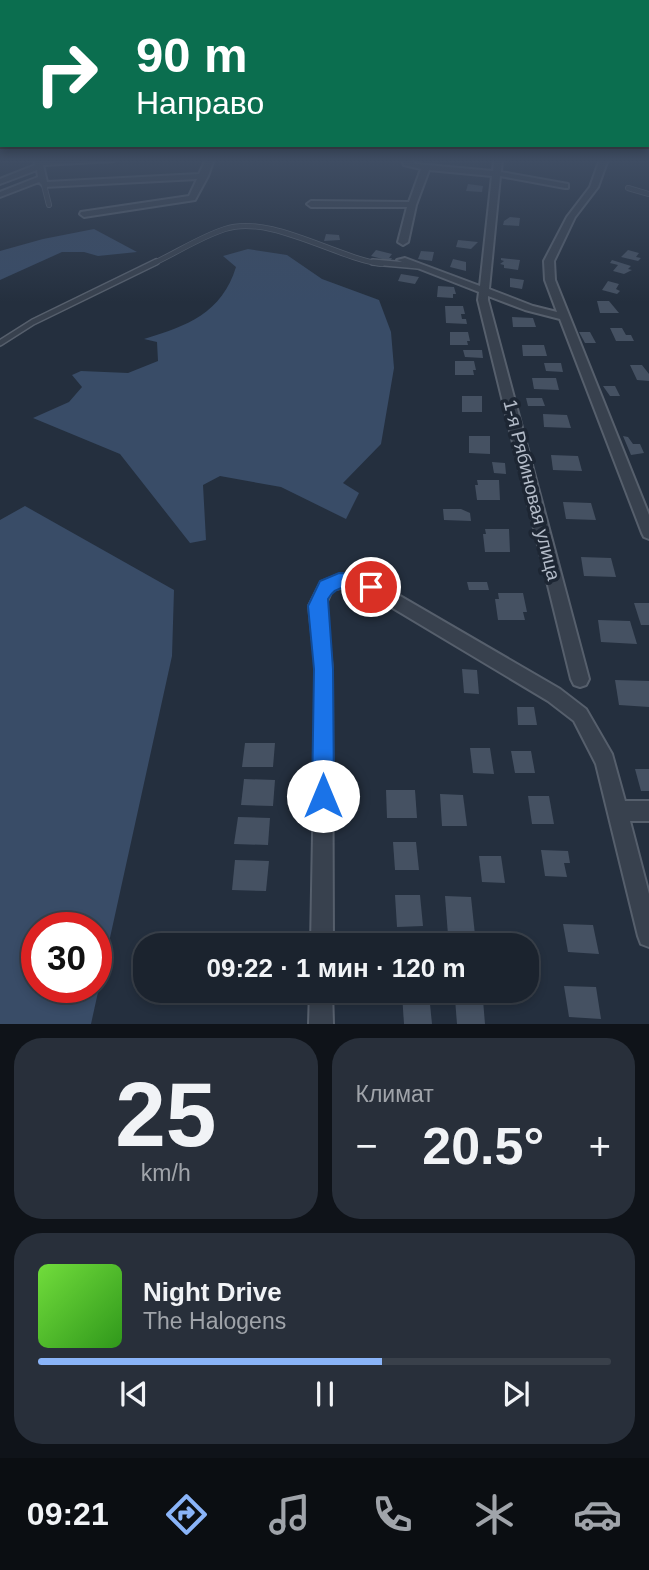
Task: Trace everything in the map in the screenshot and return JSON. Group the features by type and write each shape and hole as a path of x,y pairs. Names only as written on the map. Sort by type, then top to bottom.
{"street":[{"path":"84,214 134,207"},
{"path":"402,242 412,207"},
{"path":"483,295 492,207"},
{"path":"579,207 549,261 552,288 649,533"},
{"path":"402,260 483,295 564,317"},
{"name":"1-я Рябиновая улица","path":"483,295 580,679"},
{"path":"321,933 324,669 317,606 322,591 333,582 359,581 567,704 580,715 605,761 649,936"},
{"path":"618,811 649,811"},
{"path":"321,1003 321,1024"}],"lane":[{"path":"0,343 33,322 227,228 260,228 372,264 395,268 418,266"}],"water":[{"path":"94,229 137,252 98,256 84,252 62,252 0,280 0,251"},
{"path":"248,249 287,255 322,279 379,300 391,332 394,368 381,444 343,483 359,493 346,519 281,487 220,476 203,485 206,540 190,543 120,454 33,418 69,402 82,387 72,375 81,371 128,373 158,361 157,342 144,339 188,323 212,307 230,283 236,267 223,256"},
{"path":"25,506 174,590 172,656 112,929 112,912 21,912 21,1003 96,1003 91,1024 0,1024 0,520"}],"building":[{"path":"510,217 520,218 519,226 503,225"},
{"path":"326,234 339,235 340,240 324,241"},
{"path":"458,240 478,242 471,249 456,247"},
{"path":"376,250 392,254 389,258 392,258 390,261 371,256"},
{"path":"628,250 639,253 636,257 641,258 638,261 621,257"},
{"path":"421,251 434,252 432,261 418,259"},
{"path":"501,258 520,260 518,270 504,268 504,265 500,264 504,261"},
{"path":"453,259 466,262 466,271 450,267"},
{"path":"612,260 631,266 628,269 632,270 624,274 613,271 618,265 610,263"},
{"path":"401,274 419,277 415,284 398,281"},
{"path":"510,278 524,280 522,289 510,287"},
{"path":"608,281 619,284 616,289 620,291 617,294 602,290"},
{"path":"438,286 454,287 456,294 453,294 453,298 437,297"},
{"path":"597,301 609,301 619,313 600,313"},
{"path":"445,306 463,306 465,314 461,314 462,319 466,319 467,324 446,323"},
{"path":"512,317 533,318 536,327 513,327"},
{"path":"610,328 622,328 634,341 616,341"},
{"path":"450,332 468,332 468,345 450,345"},
{"path":"579,332 590,332 596,343 585,343"},
{"path":"522,345 544,345 547,356 523,356"},
{"path":"463,350 482,350 483,358 465,357"},
{"path":"455,361 474,361 474,375 455,375"},
{"path":"544,363 561,363 563,372 546,371"},
{"path":"630,365 642,365 649,374 649,381 637,380"},
{"path":"532,378 556,378 559,390 534,389"},
{"path":"603,386 615,386 620,396 610,396"},
{"path":"462,396 482,396 482,412 462,412"},
{"path":"526,398 542,398 545,406 528,406"},
{"path":"543,414 567,415 571,428 544,427"},
{"path":"469,436 490,436 490,454 469,453"},
{"path":"623,436 628,437 633,444 640,444 644,453 631,455"},
{"path":"551,455 578,456 582,471 553,470"},
{"path":"492,462 505,463 506,474 494,473"},
{"path":"477,480 499,480 500,500 477,500"},
{"path":"563,502 591,503 596,520 566,519"},
{"path":"443,509 461,509 470,513 471,521 444,520"},
{"path":"485,529 509,529 510,552 485,552"},
{"path":"581,557 611,558 616,577 584,576"},
{"path":"467,582 487,582 489,590 469,590"},
{"path":"498,593 523,593 527,612 523,612 525,620 498,620 495,599 499,599"},
{"path":"634,603 649,603 649,625 641,625"},
{"path":"598,620 630,621 637,644 601,642"},
{"path":"462,669 477,670 479,694 464,693"},
{"path":"615,680 649,681 649,707 619,705"},
{"path":"517,707 534,707 537,725 518,725"},
{"path":"245,743 275,743 273,767 242,767"},
{"path":"470,748 490,748 494,774 473,773"},
{"path":"511,751 531,751 535,773 515,773"},
{"path":"635,769 649,769 649,791 641,791"},
{"path":"244,779 275,780 273,806 241,805"},
{"path":"386,790 415,790 417,818 387,818"},
{"path":"440,794 463,795 467,826 442,826"},
{"path":"528,796 549,796 554,824 532,824"},
{"path":"238,817 270,818 268,845 234,844"},
{"path":"393,842 416,842 419,870 395,870"},
{"path":"541,850 568,851 570,863 564,863 567,877 545,876"},
{"path":"479,856 501,856 505,883 482,882"},
{"path":"235,860 269,861 266,891 232,890"},
{"path":"395,895 420,895 423,926 397,927"},
{"path":"445,896 471,897 475,933 448,933"},
{"path":"563,924 593,925 599,954 568,952"},
{"path":"564,986 596,987 601,1019 569,1017"},
{"path":"403,1003 430,1003 432,1024 404,1024"},
{"path":"455,1003 483,1003 485,1024 457,1024"}],"route":[{"path":"323,796 324,669 317,606 326,586 333,582 359,581 371,587"}]}
